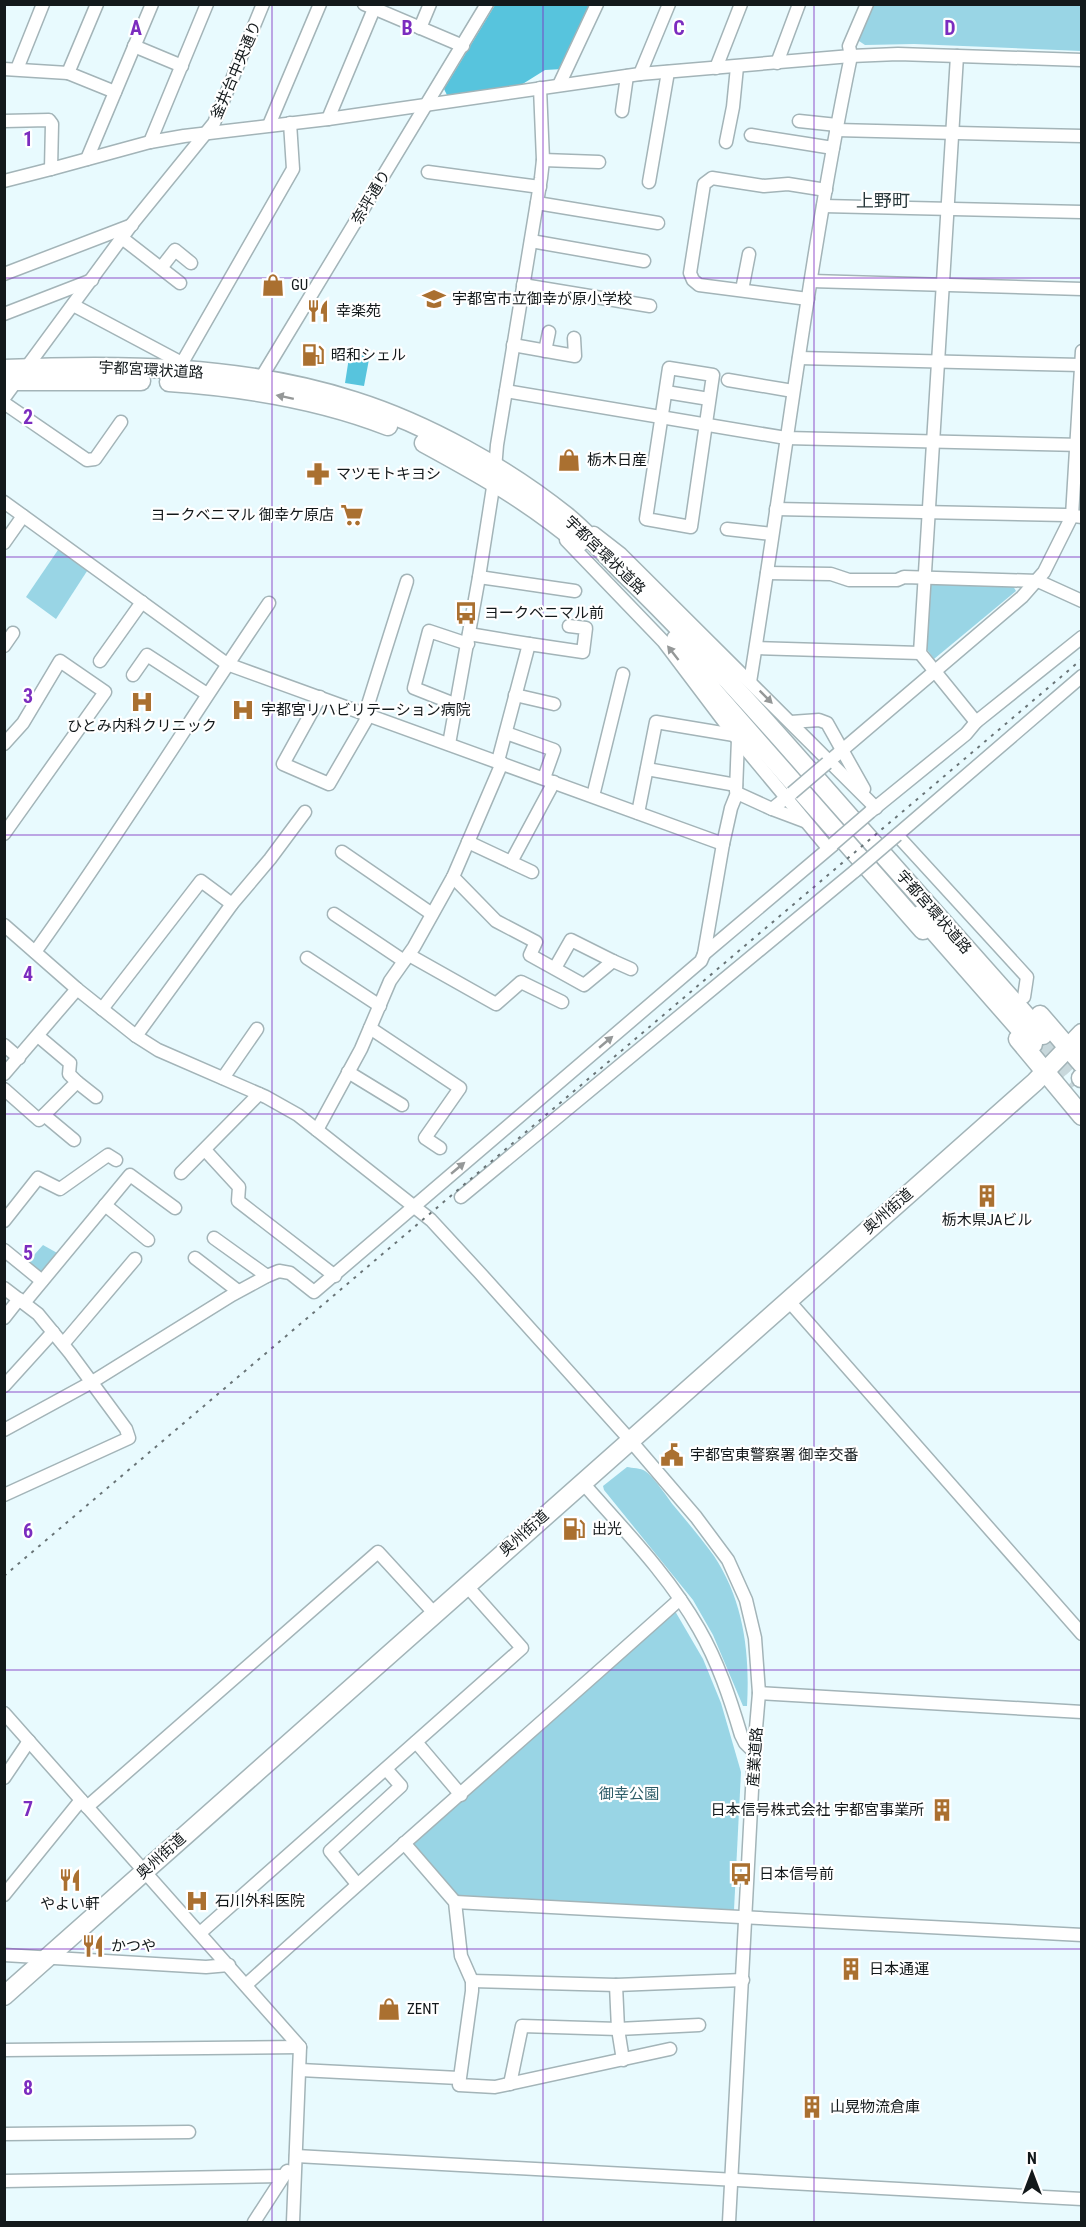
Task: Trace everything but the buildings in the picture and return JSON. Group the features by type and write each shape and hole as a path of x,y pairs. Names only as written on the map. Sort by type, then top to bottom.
{"highway":[{"name":"宇都宮環状道路","path":"13,375 115,367 182,367 260,385 353,400 411,423 495,474 560,519 743,685 1038,1040 676,639 560,519"},
{"name":"宇都宮環状道路","path":"13,375 260,385"},
{"path":"676,639 715,693 999,1016 1082,1116"},
{"path":"743,685 816,762 1076,1055"},
{"name":"奥州街道","path":"4,1996 1045,1072 1076,1055 1082,1033"}],"street":[{"path":"43,4 11,69 68,73 115,93"},
{"path":"68,73 97,4"},
{"path":"87,159 152,4"},
{"path":"150,142 207,4"},
{"name":"釜井台中央通り","path":"4,398 13,375 73,306 132,224 214,123 264,4"},
{"path":"269,125 320,4"},
{"path":"420,28 430,4"},
{"name":"奈坪通り","path":"260,385 487,4"},
{"path":"559,85 597,4"},
{"path":"621,111 633,75 669,4"},
{"path":"716,68 741,4"},
{"path":"777,63 799,4"},
{"path":"867,4 849,46 851,56 836,127 793,391 756,648 743,685 791,722 873,810"},
{"path":"328,119 371,6 462,46"},
{"path":"134,46 183,66"},
{"path":"4,182 150,142 633,75 897,54 1082,60"},
{"path":"957,56 920,653 976,722"},
{"path":"726,142 733,107 736,67"},
{"path":"649,182 668,72"},
{"path":"449,744 479,577 495,474 497,445 540,187 543,160 540,88"},
{"path":"4,121 49,120 52,124 51,169"},
{"path":"799,121 836,127 1082,136"},
{"path":"73,306 182,367 293,169 290,123"},
{"path":"751,135 833,148"},
{"path":"543,160 599,162"},
{"path":"428,172 540,187"},
{"path":"808,299 699,285 693,280 690,273 704,184 712,178 764,186 788,184 826,190"},
{"path":"537,203 658,223"},
{"path":"823,206 1082,212"},
{"path":"4,274 132,224"},
{"path":"122,238 180,283"},
{"path":"531,241 644,261"},
{"path":"161,268 175,250 191,263"},
{"path":"742,290 749,254"},
{"path":"4,314 92,280"},
{"path":"811,281 1082,289"},
{"path":"523,285 650,306"},
{"path":"545,351 549,332"},
{"path":"513,345 574,356 574,338"},
{"path":"772,809 1038,581 1077,517 1082,351"},
{"path":"799,358 1081,365"},
{"path":"669,368 713,375 691,527 646,519 662,418 669,368"},
{"path":"728,380 793,391"},
{"path":"506,391 786,438 1079,445"},
{"path":"666,392 709,399"},
{"path":"4,403 87,460 95,459 121,422"},
{"path":"4,502 227,664 723,844"},
{"path":"776,509 1077,517"},
{"path":"4,543 23,516"},
{"path":"560,519 573,548 663,641 736,737 789,796 805,822 831,846"},
{"path":"727,529 772,534"},
{"path":"767,573 831,574 849,580 897,580 904,577 1038,581 1082,601"},
{"path":"479,577 575,591"},
{"path":"320,697 283,764 329,784 367,714 407,581"},
{"path":"100,662 141,602"},
{"path":"35,952 91,875 207,694 269,603"},
{"path":"457,705 414,688 429,631 468,639 529,644 583,652 586,628 569,626"},
{"path":"4,646 13,633"},
{"path":"704,954 966,734 976,722 1082,637"},
{"path":"317,1130 370,1028 390,981 453,877 500,762 529,644"},
{"path":"756,648 920,653"},
{"path":"134,675 147,655 207,694"},
{"path":"4,744 23,723 60,661 105,692 4,834"},
{"path":"592,796 623,674"},
{"path":"460,1197 855,871 1082,676"},
{"path":"515,695 554,704"},
{"path":"791,722 823,721 830,728 873,810"},
{"path":"638,813 656,722 736,737"},
{"path":"506,733 554,750 549,780 511,862"},
{"path":"4,1430 92,1382 238,1291 267,1276 279,1271 290,1274 314,1292 701,961 736,789 736,737"},
{"path":"647,769 736,789 772,809 805,822"},
{"path":"136,1036 232,904 270,860 304,812"},
{"path":"897,835 1027,977 1024,997"},
{"path":"468,842 532,872"},
{"path":"342,852 432,914"},
{"path":"453,877 496,921 537,942 530,955 584,985 613,961"},
{"path":"102,1009 201,881 232,904"},
{"path":"334,914 406,958 496,1004 521,982 562,1002"},
{"name":"産業道路","path":"4,925 77,989 136,1036 158,1050 259,1094 298,1115 431,1220 696,1516 732,1567 752,1622 759,1693 729,2223"},
{"path":"555,968 571,940 631,969"},
{"path":"306,958 380,1006"},
{"path":"4,1074 77,989"},
{"path":"370,1028 460,1088 425,1138 440,1148"},
{"path":"224,1078 257,1029"},
{"path":"38,1036 70,1063 69,1074 96,1097"},
{"path":"4,1045 19,1058"},
{"path":"348,1072 402,1105"},
{"path":"4,1089 39,1120 77,1082"},
{"path":"181,1173 259,1094"},
{"path":"44,1115 74,1140"},
{"path":"205,1150 239,1187 238,1201 334,1276"},
{"path":"4,1221 38,1178 60,1189 108,1155 116,1160"},
{"path":"4,1318 42,1281 130,1175 175,1208"},
{"path":"105,1205 148,1240"},
{"path":"214,1238 267,1276"},
{"path":"4,1250 42,1281"},
{"path":"195,1258 238,1291"},
{"path":"63,1344 135,1259"},
{"path":"4,1288 38,1314 92,1382 126,1429 129,1438 4,1495"},
{"path":"788,1300 1082,1634"},
{"path":"4,1386 53,1332"},
{"path":"582,1482 680,1599 703,1637 721,1674 741,1735 754,1752"},
{"path":"4,1895 84,1803 378,1551 434,1613"},
{"path":"200,1933 522,1648 466,1585"},
{"path":"246,1985 680,1599"},
{"path":"759,1693 1082,1712"},
{"path":"4,1713 300,2047 293,2223"},
{"path":"6,1774 29,1741"},
{"path":"416,1742 461,1795"},
{"path":"357,1884 330,1851 401,1786 386,1769"},
{"path":"404,1843 455,1902 461,1956 472,1981 459,2085 510,2084 670,2049"},
{"path":"455,1902 1082,1935"},
{"path":"4,1955 206,1967 229,1965"},
{"path":"472,1981 616,1985 743,1980"},
{"path":"616,1985 622,2060"},
{"path":"510,2084 522,2026 618,2029 699,2025"},
{"path":"4,2050 300,2047"},
{"path":"300,2070 459,2078"},
{"path":"4,2134 189,2132"},
{"path":"296,2161 732,2179 1082,2199"},
{"path":"254,2223 283,2176 296,2161"},
{"path":"4,2181 283,2176"}],"green space":[{"path":"872,5 1081,5 1081,51 914,44 865,45 856,39"},
{"path":"60,547 89,568 56,619 26,597"},
{"path":"931,584 1013,586 1016,591 934,659 926,648"},
{"path":"43,1245 59,1254 40,1278 25,1265"},
{"path":"627,1467 643,1470 649,1474 714,1556 724,1573 743,1628 748,1686 747,1706 743,1706 713,1635 693,1600 604,1490 603,1486"},
{"name":"御幸公園","path":"675,1611 703,1659 721,1703 741,1772 734,1910 459,1897 412,1844"}],"shaded area":[{"path":"585,4 592,7 563,69 545,70 521,85 447,95 444,89 495,5"},
{"path":"350,351 370,354 364,386 345,383"}],"tunnel":[{"path":"1043,1035 1081,1078"},
{"path":"1033,1044 1073,1087"}],"railway":[{"path":"4,1576 1082,659"}],"place":[{"name":"GU","path":"273,285"},
{"name":"宇都宮市立御幸が原小学校","path":"434,299"},
{"name":"幸楽苑","path":"318,311"},
{"name":"昭和シェル","path":"313,355"},
{"name":"栃木日産","path":"569,460"},
{"name":"マツモトキヨシ","path":"318,474"},
{"name":"ヨークベニマル 御幸ケ原店","path":"352,515"},
{"name":"ヨークベニマル前","path":"466,613"},
{"name":"ひとみ内科クリニック","path":"142,702"},
{"name":"宇都宮リハビリテーション病院","path":"243,710"},
{"name":"栃木県JAビル","path":"987,1196"},
{"name":"宇都宮東警察署 御幸交番","path":"672,1455"},
{"name":"出光","path":"574,1529"},
{"name":"日本信号株式会社 宇都宮事業所","path":"942,1810"},
{"name":"日本信号前","path":"741,1874"},
{"name":"やよい軒","path":"70,1880"},
{"name":"石川外科医院","path":"197,1901"},
{"name":"かつや","path":"93,1946"},
{"name":"日本通運","path":"851,1969"},
{"name":"ZENT","path":"389,2009"},
{"name":"山晃物流倉庫","path":"812,2107"}],"district":[{"name":"上野町","path":"883,200"}]}
